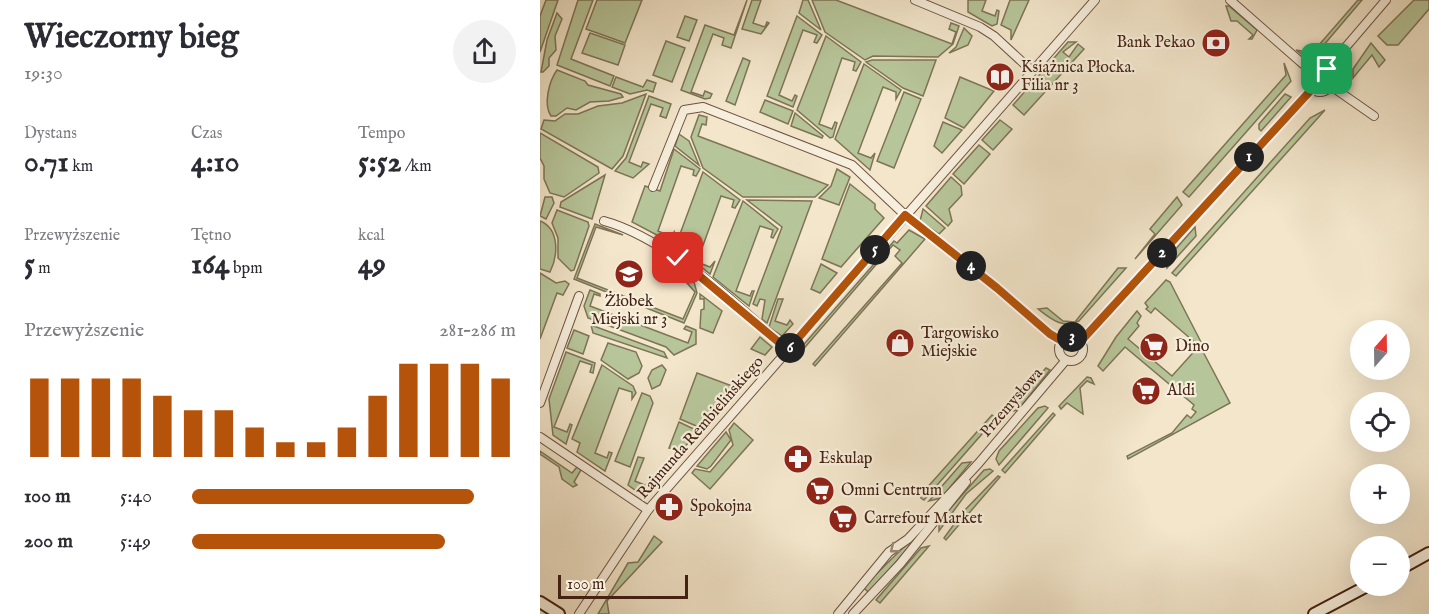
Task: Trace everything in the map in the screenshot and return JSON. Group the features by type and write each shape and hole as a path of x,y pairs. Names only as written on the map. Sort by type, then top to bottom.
{"main road":[{"path":"1410,563 1429,553"},
{"path":"1314,614 1350,595"},
{"path":"540,602 559,614"}],"street":[{"path":"915,0 980,27 994,36 1032,71"},
{"name":"Rajmunda Rembielińskiego","path":"579,614 648,510 1095,0"},
{"path":"1230,0 1311,71"},
{"path":"1327,69 1386,0"},
{"path":"1319,67 1327,69 1333,77 1331,86 1320,92 1312,89 1308,80 1311,71 1319,67"},
{"path":"1331,86 1374,116"},
{"path":"1081,341 1312,89"},
{"path":"653,187 684,110 704,107 840,158 852,165 905,215 997,288 1050,334 1062,341"},
{"path":"604,221 642,237 678,258 788,350"},
{"path":"540,403 579,296"},
{"path":"1072,336 1081,341 1084,352 1077,360 1066,360 1059,352 1062,341 1072,336"},
{"name":"Przemysłowa","path":"837,614 889,552 908,539 978,464 1066,360"},
{"path":"540,437 648,510"},
{"name":"Przemysłowa","path":"853,614 900,564 959,492 978,464"}],"green space":[{"path":"546,0 558,0 540,52 540,16"},
{"path":"578,0 593,0 571,59 614,76 610,86 557,65"},
{"path":"597,0 642,0 625,43 586,29"},
{"path":"747,0 731,48 722,45 724,38 713,34 691,92 703,96 705,91 712,94 710,98 705,99 681,90 705,25 734,35"},
{"path":"752,0 761,0 753,23 765,27 767,22 769,23 761,34 742,29"},
{"path":"803,0 808,0 821,30 799,13"},
{"path":"812,0 836,0 952,44 956,32 949,29 951,23 959,26 953,44 938,57 873,56 865,60 825,32"},
{"path":"968,0 986,0 982,11 995,16 997,10 999,11 997,24 992,26 968,12"},
{"path":"1010,0 1029,0 1011,40 1011,30 1001,25"},
{"path":"1358,0 1362,0 1317,53 1304,56 1296,50 1312,53"},
{"path":"1414,0 1429,0 1429,9 1398,45 1387,45 1378,36"},
{"path":"1226,6 1229,6 1257,30 1252,39 1249,39 1253,35 1237,21 1231,21"},
{"path":"557,13 562,19 555,36 556,50 549,58 549,66 541,72 547,40"},
{"path":"685,16 697,20 689,41 677,37"},
{"path":"797,16 822,35 817,43 814,42 817,35 803,30 779,95 792,101 795,95 797,96 793,107 767,96"},
{"path":"964,28 972,36 968,45 949,53 956,47"},
{"path":"590,33 625,45 618,65 582,53"},
{"path":"826,36 861,62 856,71 853,70 855,62 842,58 819,124 832,129 835,122 837,123 833,137 830,138 797,110"},
{"path":"666,41 685,48 672,82 653,75"},
{"path":"1068,42 1076,42 1063,52 1069,57 1078,44 1084,49 1024,115 1013,105"},
{"path":"1371,43 1385,60 1379,67 1372,55 1353,78 1353,69"},
{"path":"743,58 750,61 735,105 726,101"},
{"path":"872,60 936,60 923,96 903,88 866,62"},
{"path":"1284,63 1291,81 1189,197 1183,192 1286,75"},
{"path":"864,64 901,90 896,99 896,92 883,87 858,153 871,158 875,153 870,170 835,139"},
{"path":"557,70 585,81 588,85 621,94 623,97 609,101 590,102 576,110 567,108 556,116 551,116 547,106 548,93"},
{"path":"616,77 643,87 647,80 656,83 653,92 647,90 630,94 612,87"},
{"path":"960,77 994,91 964,128 945,118"},
{"path":"904,92 921,99 894,168 877,161"},
{"path":"646,94 623,156 612,169 541,129 544,120 555,121 565,114 578,114 598,106 622,103"},
{"path":"1285,94 1291,97 1261,131 1259,124"},
{"path":"649,96 671,104 666,118 660,116 663,108 651,104 629,162 641,167 643,162 649,164 633,178 615,171 626,158"},
{"path":"765,100 793,111 788,124 760,112"},
{"path":"1325,110 1176,276 1172,273 1310,118"},
{"path":"795,113 823,136 822,138 791,126"},
{"path":"699,115 707,117 706,125 702,124 698,136 828,185 815,197 743,197 703,168 691,137"},
{"path":"1000,120 1012,129 993,150 982,140"},
{"path":"943,122 962,130 942,153 934,146"},
{"path":"540,133 598,167 599,173 564,197 550,193 544,179 544,166 540,158"},
{"path":"679,134 689,141 699,165 675,146"},
{"path":"979,145 990,154 964,184 953,174"},
{"path":"674,149 700,169 696,176 693,175 694,170 681,166 658,231 670,236 674,232 672,243 632,222 645,186 660,191"},
{"path":"837,169 850,177 839,205 819,198 831,186"},
{"path":"703,172 740,200 735,208 732,207 734,200 721,196 697,262 710,267 715,261 710,274 682,251 684,245 677,242"},
{"path":"605,175 592,219 560,207 561,202"},
{"path":"951,177 961,186 962,195 949,209 952,221 948,226 926,206"},
{"path":"850,184 875,204 875,209 884,218 841,267 822,259"},
{"path":"545,197 552,197 554,203 546,219 540,216"},
{"path":"1177,197 1182,205 1135,259 1155,234 1150,229"},
{"path":"747,200 812,201 767,323 762,319 765,300 760,299 757,306 753,304 782,227"},
{"path":"743,201 778,229 773,238 771,237 773,230 760,226 736,291 750,296 754,291 749,306 713,277"},
{"path":"923,209 945,228 939,234 920,221"},
{"path":"557,210 588,222 589,226 574,270 571,271 558,258 558,238 552,223"},
{"path":"540,221 551,230 556,244 555,258 550,272 540,269"},
{"path":"595,224 623,235 596,227 577,278 683,319 695,292 687,283 694,282 697,293 684,323 574,279"},
{"path":"1195,227 1196,236 1167,268 1166,260"},
{"path":"909,230 925,239 815,366 813,364 902,263 895,256 900,250 893,245 800,353 799,350 894,241 897,243"},
{"path":"821,264 837,273 820,293 811,289"},
{"path":"1118,268 1126,268 1079,321 1073,323 1067,324 1062,323 1038,309 1047,308 1063,321 1075,322"},
{"path":"540,273 556,283 565,281 569,284 563,295 557,293 540,339"},
{"path":"1166,280 1170,282 1230,403 1128,459 1127,456 1172,433 1187,415 1191,418 1196,412 1192,409 1194,405 1125,347 1103,371 1098,366 1116,337 1137,311 1141,316 1137,323 1139,326 1128,339 1172,376 1199,346 1155,308 1151,313 1146,309 1148,307 1145,303"},
{"path":"590,290 600,296 594,294 590,306 688,343 692,332 684,329 686,326 696,330 696,344 674,355 666,347 588,318 584,306"},
{"path":"700,294 722,311 713,333 700,328 704,299 700,299"},
{"path":"778,299 783,299 775,321 787,325 790,320 793,324 782,336 769,327"},
{"path":"591,325 664,352 667,358 593,333"},
{"path":"574,330 589,336 583,354 567,348"},
{"path":"760,337 772,347 765,355 751,349"},
{"path":"608,343 636,352 642,366 639,373 628,379 601,360"},
{"path":"566,352 595,363 593,373 590,372 592,365 580,361 554,427 567,432 570,424 572,425 566,444 553,435 549,399"},
{"path":"602,365 633,386 636,393 632,399 632,392 619,388 595,453 607,458 609,452 612,453 605,471 577,452 580,443 572,439"},
{"path":"662,365 666,370 660,385 652,389 648,378 652,370"},
{"path":"1046,368 1050,370 1018,410 1005,413"},
{"path":"697,373 735,387 701,428 680,419"},
{"path":"1087,377 1091,378 1094,384 1087,381 1080,388 1083,414 1067,403 1061,409 1059,406"},
{"path":"642,393 650,396 653,403 630,467 615,461"},
{"path":"1045,406 1048,408 999,465 996,459 999,451 1038,408"},
{"path":"1053,413 1055,415 1005,473 1002,470"},
{"path":"992,415 996,418 924,500 921,498 919,488 924,491"},
{"path":"679,422 698,431 683,449 669,448"},
{"path":"734,423 753,440 710,489 692,473 695,469 710,472 733,445 729,430"},
{"path":"726,432 731,440 711,466 707,469 697,466"},
{"path":"540,451 572,473 577,467 581,470 574,482 577,485 573,487 562,479 559,467 540,454"},
{"path":"638,457 644,458 635,481 647,486 650,480 652,482 649,491 642,495 628,485"},
{"path":"971,462 941,498 929,501 962,463"},
{"path":"984,470 993,471 966,494 939,531 939,522 942,518"},
{"path":"998,476 1000,477 946,540 944,538 963,512"},
{"path":"654,536 662,542 607,601 609,614 598,614 628,563 638,562"},
{"path":"912,539 914,541 869,593 863,587"},
{"path":"929,546 880,603 876,600 921,548"}],"place":[{"name":"Bank Pekao","path":"1216,43"},
{"name":"Książnica Płocka. Filia nr 3","path":"1000,77"},
{"name":"Żłobek Miejski nr 3","path":"629,274"},
{"name":"Targowisko Miejskie","path":"900,343"},
{"name":"Dino","path":"1154,347"},
{"name":"Aldi","path":"1146,391"},
{"name":"Eskulap","path":"798,459"},
{"name":"Omni Centrum","path":"820,491"},
{"name":"Spokojna","path":"669,507"},
{"name":"Carrefour Market","path":"843,519"}],"route":[{"path":"678,258 788,350 905,215 940,241 1050,334 1062,341 1072,336 1081,341 1125,296 1271,131 1312,89 1308,80 1311,71 1319,67 1327,69"}]}
